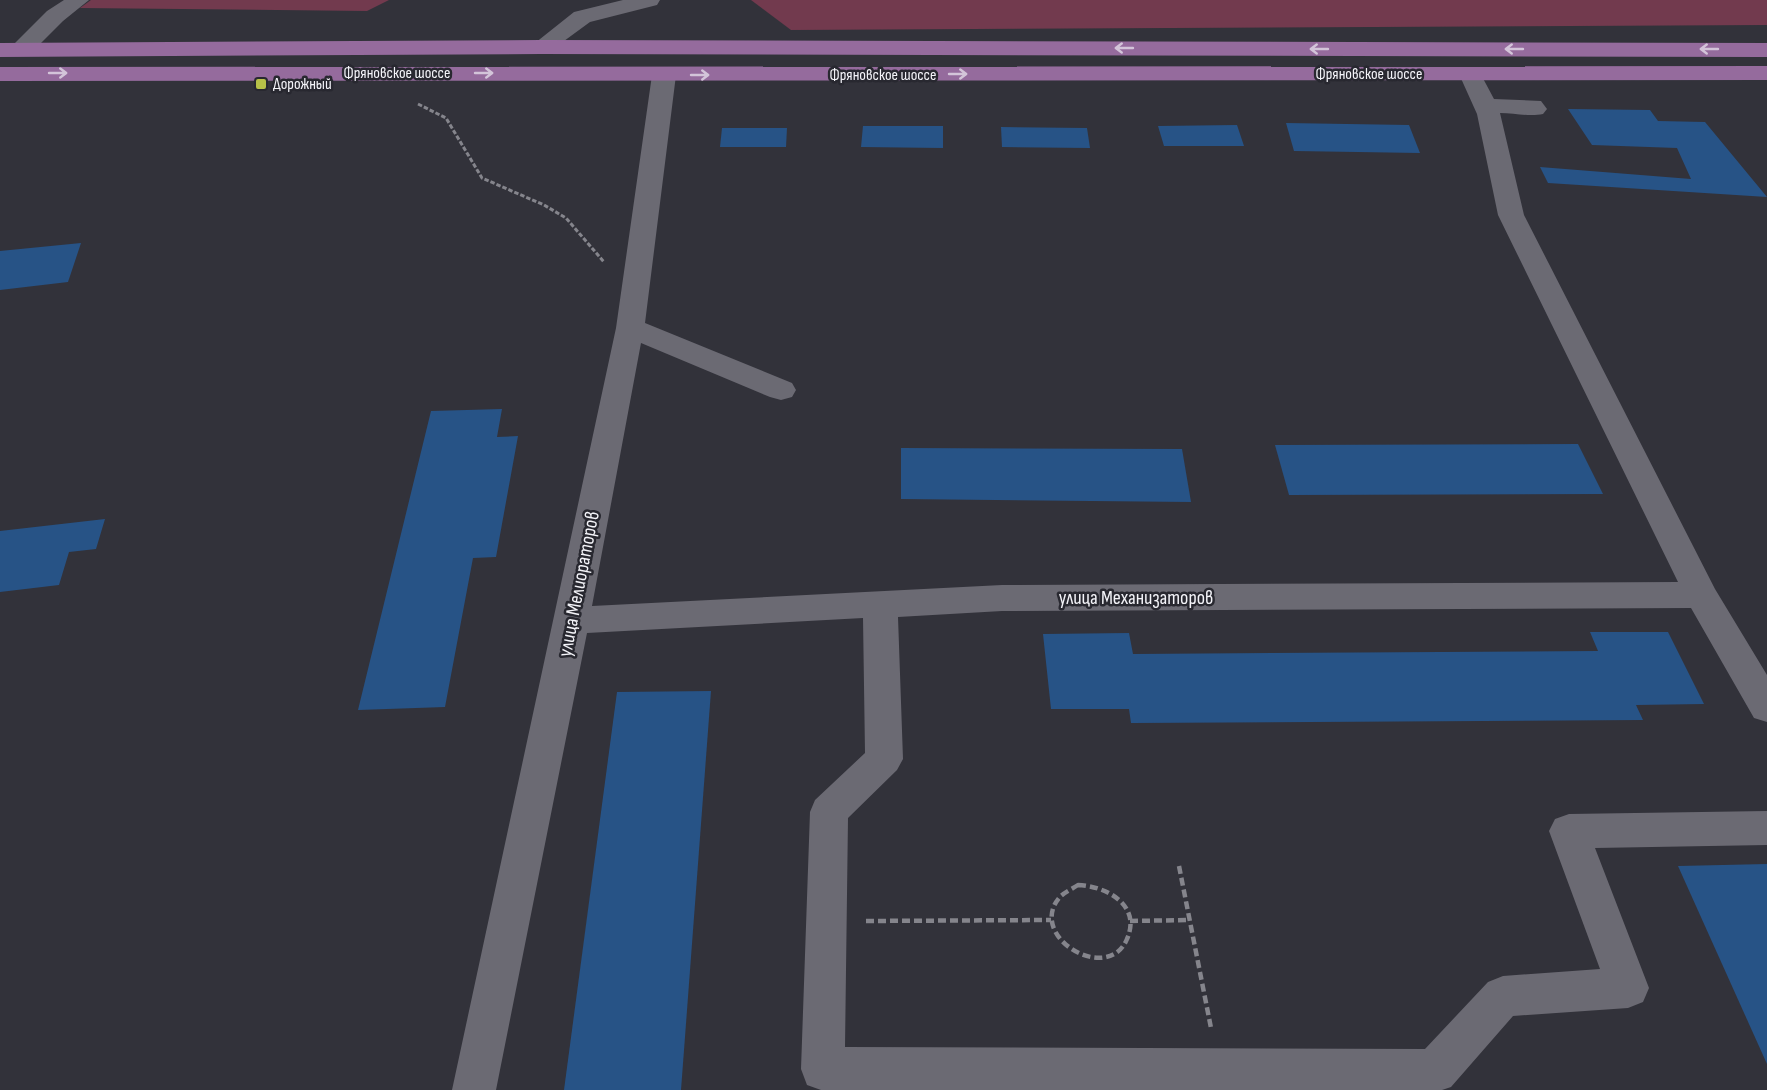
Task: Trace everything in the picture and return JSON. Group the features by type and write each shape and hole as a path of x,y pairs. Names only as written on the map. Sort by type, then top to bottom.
{"main road":[{"name":"Фряновское шоссе","path":"11,50 541,47 1767,50"},
{"name":"Фряновское шоссе","path":"0,74 1767,73"}],"street":[{"path":"11,50 78,0"},
{"path":"541,47 582,17 649,0"},
{"path":"1470,74 1489,114 1511,215 1701,595 1767,707"},
{"name":"улица Мелиораторов","path":"474,1090 630,328 664,75"},
{"path":"1485,106 1533,106 1535,109"},
{"path":"630,328 781,390"},
{"name":"улица Механизаторов","path":"572,620 1014,598 1701,595"},
{"path":"880,604 884,759 829,812 823,1070 1089,1080 1219,1071 1435,1071 1503,996 1628,988 1569,831 1767,828"}],"path":[{"path":"408,103 418,104 446,118 482,178 544,205 566,218 607,265 638,273"},
{"path":"1179,866 1219,1071"},
{"path":"1077,885 1090,885 1102,887 1122,900 1130,921 1130,930 1123,945 1109,955 1091,957 1081,955 1066,947 1056,934 1052,911 1060,895 1077,885"},
{"path":"826,921 1052,920"},
{"path":"1130,921 1189,920"}],"shaded area":[{"path":"91,0 389,0 367,11 80,8"},
{"path":"751,0 1767,0 1767,25 791,30"}],"building":[{"path":"1568,109 1650,110 1658,121 1705,122 1767,197 1548,183 1540,167 1691,179 1677,148 1592,145"},
{"path":"1286,123 1409,125 1420,153 1294,151"},
{"path":"1237,125 1244,146 1164,146 1158,126"},
{"path":"863,126 943,126 943,148 861,147"},
{"path":"1001,127 1087,128 1090,148 1002,147"},
{"path":"722,128 787,128 786,147 720,147"},
{"path":"81,243 68,282 0,290 0,251"},
{"path":"502,409 497,437 518,436 496,557 473,558 445,707 358,710 431,411"},
{"path":"1578,444 1603,494 1289,495 1275,445"},
{"path":"901,448 1182,449 1191,502 901,499"},
{"path":"105,519 96,549 69,552 59,585 0,592 0,531"},
{"path":"1590,632 1668,632 1704,704 1636,705 1643,720 1131,723 1129,709 1051,709 1043,634 1129,633 1133,654 1598,651"},
{"path":"711,691 681,1090 564,1090 617,692"},
{"path":"1767,864 1767,1064 1678,866"}],"place":[{"name":"Дорожный","path":"261,84"}]}
